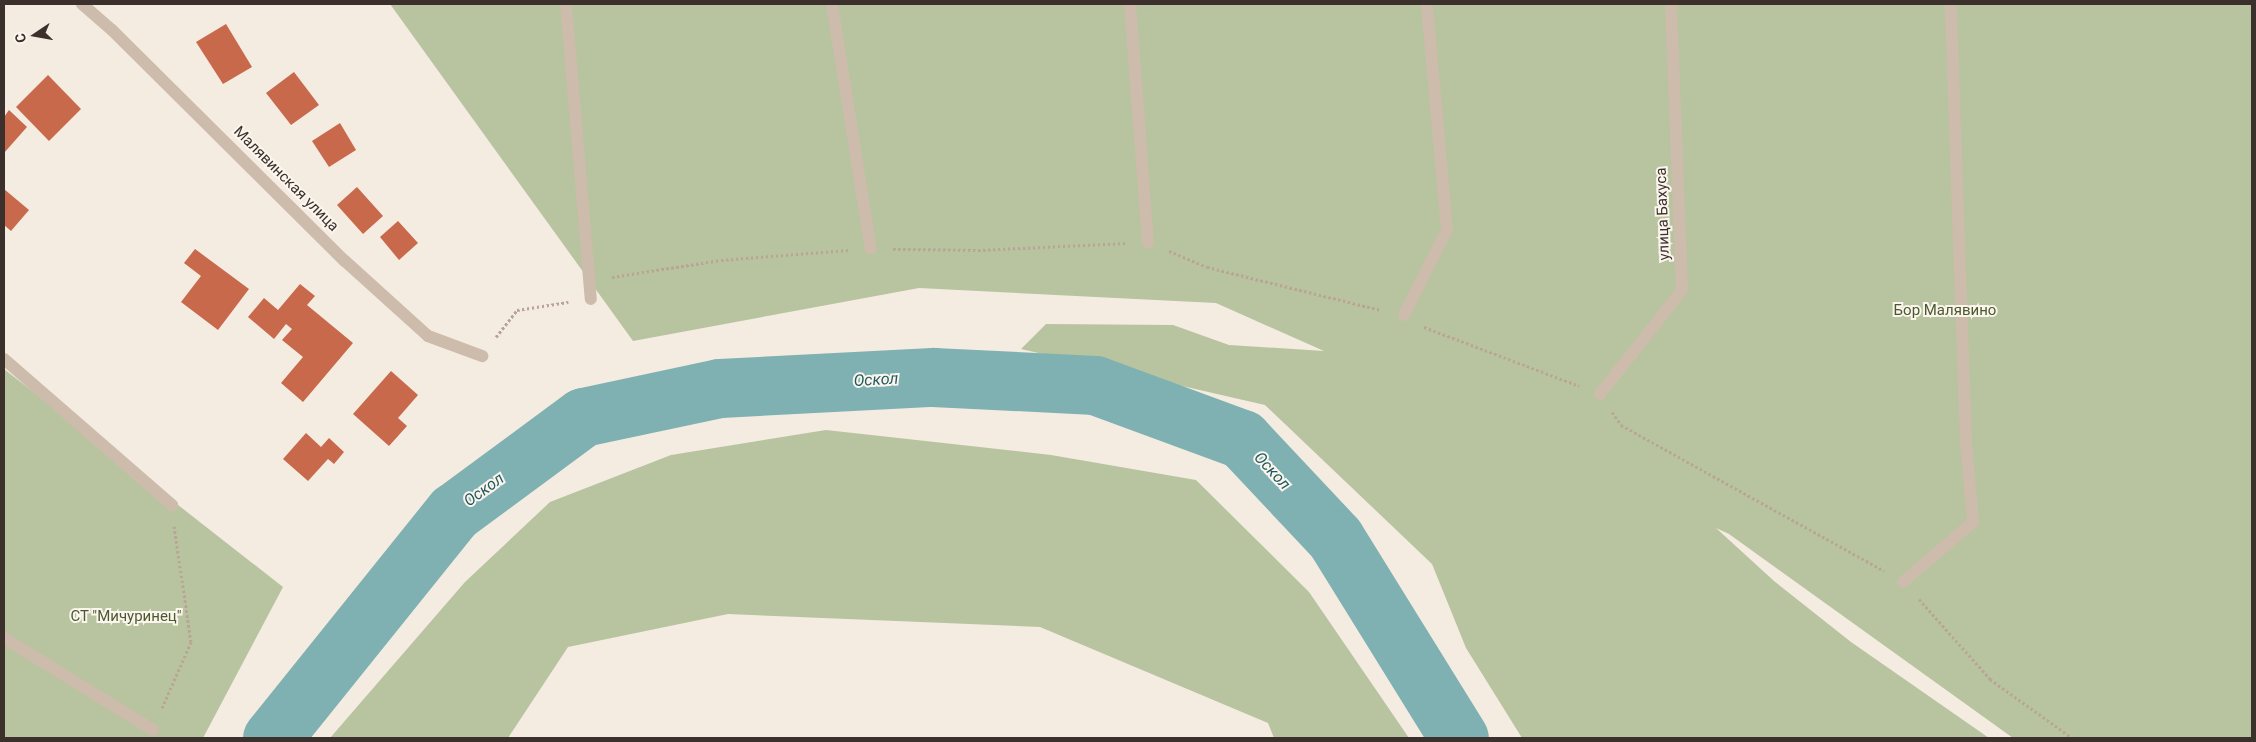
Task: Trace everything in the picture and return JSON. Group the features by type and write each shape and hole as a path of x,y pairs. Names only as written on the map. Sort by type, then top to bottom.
{"street":[{"name":"Малявинская улица","path":"82,4 112,30 345,261 428,336 482,356"},
{"path":"566,4 591,299"},
{"path":"832,4 871,249"},
{"path":"1130,4 1148,242"},
{"path":"1404,315 1447,230 1427,4"},
{"name":"улица Бахуса","path":"1600,394 1682,290 1671,4"},
{"path":"1903,582 1973,522 1966,443 1950,4"},
{"path":"4,359 172,505"},
{"path":"4,638 153,730"}],"path":[{"path":"482,356 516,310 591,299 603,278 721,260 871,249 978,250 1148,242 1208,267 1404,315 1430,330 1600,394 1621,425 1903,582 1990,679 2072,738"},
{"path":"153,730 191,642 172,505"}],"green space":[{"name":"Бор Малявино","path":"390,4 2252,4 2252,738 2013,738 1729,534 1716,528 1774,581 1851,642 1989,738 1522,738 1466,648 1432,564 1265,405 1021,349 1046,324 1173,325 1229,345 1324,351 1216,303 919,288 633,341"},
{"name":"СТ \"Мичуринец\"","path":"4,369 283,587 203,738 4,738"},
{"path":"826,430 1051,455 1196,480 1309,592 1409,738 1274,738 1268,723 1040,627 728,614 568,647 508,738 330,738 465,582 550,502 671,455"}],"building":[{"path":"226,24 252,67 223,84 196,42"},
{"path":"294,72 319,105 291,125 266,93"},
{"path":"48,75 81,109 49,141 16,107"},
{"path":"9,110 27,127 4,153 4,117"},
{"path":"340,123 356,150 329,167 312,141"},
{"path":"357,187 383,216 363,234 337,205"},
{"path":"4,189 29,210 11,231 4,225"},
{"path":"398,221 418,243 399,260 380,237"},
{"path":"195,249 249,289 218,330 181,302 201,276 184,263"},
{"path":"300,284 315,296 307,305 353,343 303,402 281,383 303,357 282,340 292,329 286,324 274,339 248,317 264,298 278,310"},
{"path":"391,371 418,395 398,418 407,426 389,446 353,414"},
{"path":"306,433 321,447 329,438 344,452 334,464 328,459 308,481 283,459"}],"waterway":[{"name":"Оскол","path":"272,738 454,512 583,417 720,388 933,377 1095,385 1242,439 1335,538 1459,738"}]}
